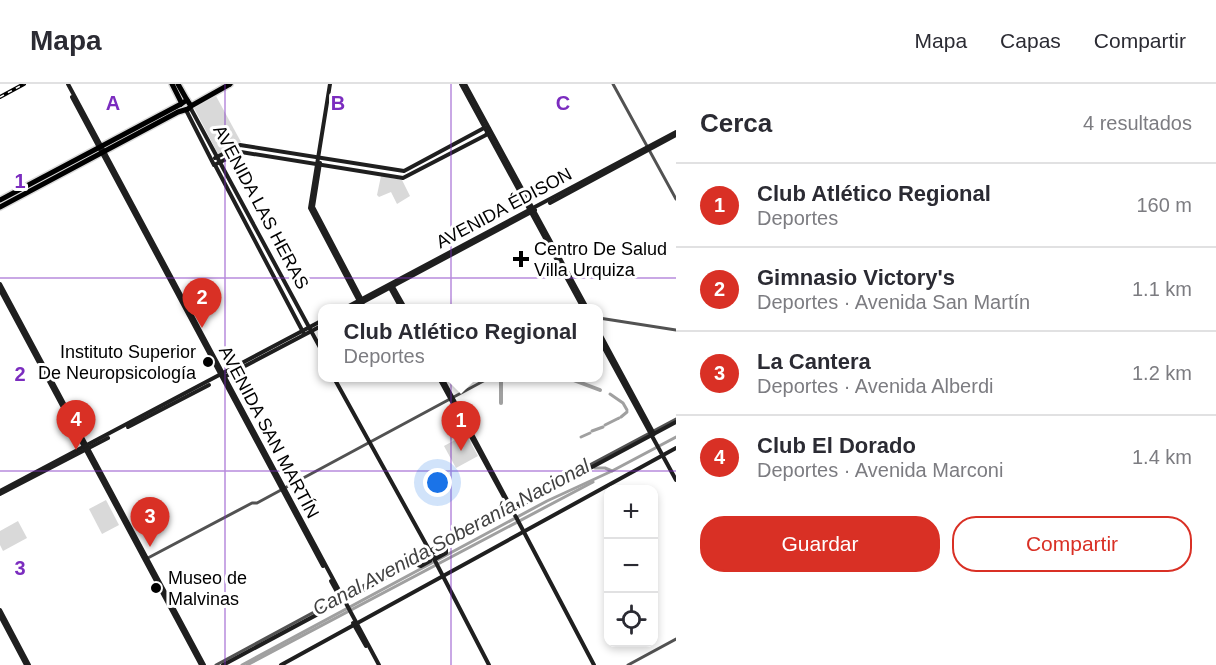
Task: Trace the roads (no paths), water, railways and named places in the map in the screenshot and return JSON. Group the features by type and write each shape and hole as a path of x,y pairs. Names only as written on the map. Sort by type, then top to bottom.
{"main road":[{"name":"AVENIDA SAN MARTÍN","path":"66,84 342,599 348,606 377,665"},
{"path":"182,99 193,101 226,84"},
{"path":"101,150 182,99 230,84"},
{"path":"331,84 311,207 362,302"},
{"path":"463,84 582,304"},
{"path":"0,204 170,113 182,99"},
{"name":"AVENIDA LAS HERAS","path":"182,99 318,347"},
{"path":"217,161 240,145 404,171 487,130"},
{"path":"217,161 241,152 403,178 487,130"},
{"name":"AVENIDA ÉDISON","path":"359,304 676,134"},
{"path":"0,284 86,448"},
{"path":"391,286 400,304"},
{"path":"0,291 202,665"},
{"name":"AVENIDA ÉDISON","path":"357,304 362,302"},
{"path":"0,493 318,325"},
{"path":"603,340 676,480"},
{"path":"603,346 652,434"},
{"path":"337,382 489,665"},
{"path":"443,382 594,665"},
{"path":"431,555 437,558 446,553 446,549 442,547 676,421"},
{"path":"281,665 676,448"},
{"path":"461,534 476,529"},
{"path":"223,665 418,560 421,566 430,561 431,555"},
{"path":"379,581 393,570"},
{"path":"0,610 26,664"},
{"path":"0,616 26,664"},
{"path":"276,665 356,624"}],"street":[{"path":"613,84 676,200"},
{"path":"603,320 676,331"},
{"path":"146,559 283,489 482,382"},
{"path":"216,665 393,570 431,555 461,534 512,509"},
{"path":"628,665 676,639"}],"waterway":[{"path":"501,382 501,403"},
{"path":"579,382 600,390"},
{"path":"610,394 623,403 627,410"},
{"path":"621,417 627,412"},
{"path":"605,425 619,418"},
{"path":"592,431 603,427"},
{"path":"581,437 590,433"},
{"name":"Canal Avenida Soberanía Nacional","path":"242,665 547,501 612,471 676,437"},
{"path":"595,468 612,471"},
{"name":"Canal Avenida Soberanía Nacional","path":"247,665 593,482"}],"railway":[{"path":"0,97 24,84"}],"place":[{"name":"Centro De Salud Villa Urquiza","path":"521,259"},
{"name":"Gimnasio Victory's","path":"202,328"},
{"name":"Instituto Superior De Neuropsicología","path":"208,362"},
{"name":"Club El Dorado","path":"76,450"},
{"name":"Club Atlético Regional","path":"461,451"},
{"name":"La Cantera","path":"150,547"},
{"name":"Museo de Malvinas","path":"156,588"}]}
